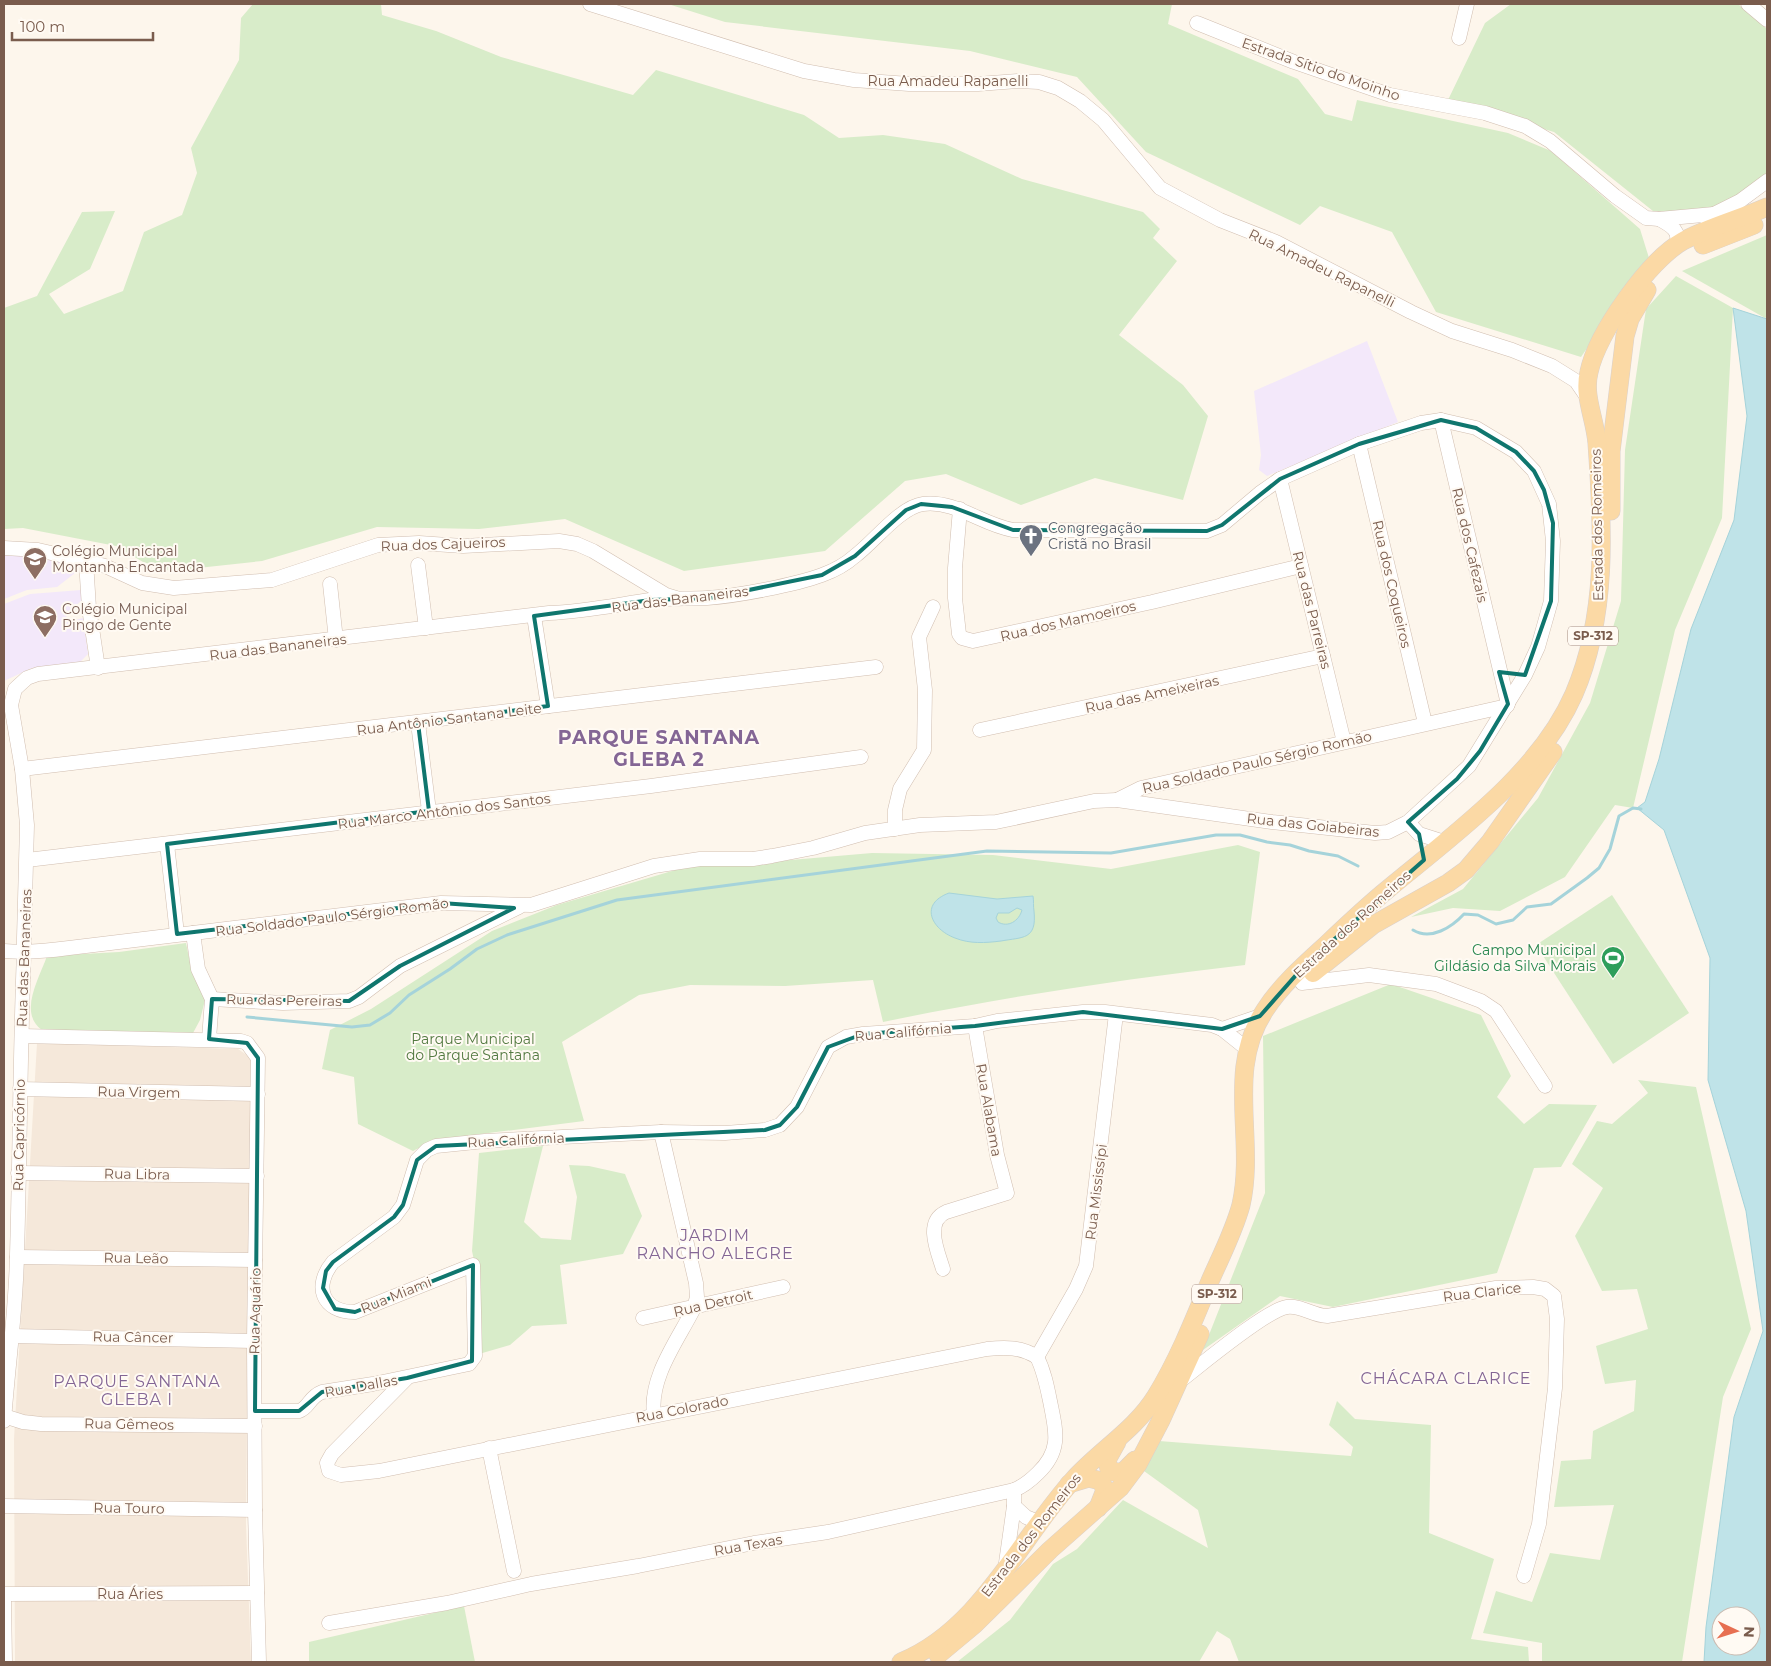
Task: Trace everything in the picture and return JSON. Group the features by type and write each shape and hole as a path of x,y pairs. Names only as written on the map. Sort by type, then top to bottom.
{"main road":[{"path":"1687,244 1720,218 1767,207"},
{"name":"Estrada dos Romeiros","path":"901,1662 936,1643 983,1599 1038,1522 1069,1484 1088,1463 1120,1437 1147,1409 1168,1375 1240,1210 1245,1173 1243,1083 1247,1049 1260,1016 1270,1002 1304,966 1385,891 1424,860 1511,782 1545,746 1575,692 1593,639 1598,611 1600,521 1596,437 1587,399 1591,364 1604,336 1636,287 1662,256 1687,244 1767,219"},
{"name":"Estrada dos Romeiros","path":"927,1662 957,1641 1050,1550 1097,1511 1120,1488 1144,1451 1180,1381 1250,1212 1256,1172 1254,1084 1258,1052 1270,1022 1302,984 1327,960 1379,922 1448,883 1466,870 1483,852 1565,734 1584,696 1598,656 1609,594 1610,474 1616,400 1625,336 1637,305 1667,268 1686,253 1687,244"},
{"path":"1591,364 1607,362 1615,366 1620,372"},
{"path":"1587,399 1593,405 1603,407 1616,400"},
{"path":"1462,827 1480,832 1483,837 1483,852"},
{"path":"1424,860 1432,877 1448,883"},
{"path":"1120,1437 1107,1460 1109,1469 1114,1472 1122,1472 1144,1451"},
{"path":"1069,1484 1089,1478 1101,1481 1105,1490 1097,1511"}],"street":[{"name":"Rua Amadeu Rapanelli","path":"590,4 804,71 854,80 929,84 978,84 1018,81 1040,82 1058,88 1080,101 1103,120 1160,188 1220,220 1276,242 1419,316 1452,331 1512,350 1564,372"},
{"path":"1459,38 1467,4"},
{"path":"1748,4 1767,20"},
{"name":"Estrada Sítio do Moinho","path":"1197,22 1252,46 1390,95 1485,114 1525,126 1562,150 1628,206 1646,218 1720,218"},
{"path":"1720,218 1767,181"},
{"path":"1659,219 1674,228 1687,244"},
{"path":"1564,372 1578,371 1591,364"},
{"path":"1564,372 1576,381 1587,399"},
{"name":"Rua das Bananeiras","path":"22,1036 27,825 22,769 11,705 15,689 27,678 38,674 577,612 676,598 710,598 822,575 855,556 912,507 934,503 960,509 994,525 1013,530 1207,531 1222,526 1254,497 1280,479 1359,444 1421,423 1442,420 1476,428 1516,452 1534,471 1549,504 1553,541 1551,601 1541,638 1525,675"},
{"name":"Rua dos Cafezais","path":"1442,420 1507,705"},
{"name":"Rua dos Coqueiros","path":"1359,444 1425,723"},
{"name":"Rua das Parreiras","path":"1280,479 1344,742"},
{"name":"Rua dos Mamoeiros","path":"960,509 955,598 959,634 962,638 973,641 1152,602 1301,566"},
{"name":"Rua dos Cajueiros","path":"4,548 38,550 86,561 105,566 142,583 158,587 191,587 272,580 378,545 419,543 463,546 559,541 578,544 593,551 666,595 676,598"},
{"path":"86,561 89,608 98,668"},
{"path":"418,565 426,628"},
{"path":"330,584 336,640"},
{"path":"895,828 895,810 900,789 924,750 925,690 919,637 933,607"},
{"path":"534,616 548,706"},
{"name":"Rua das Ameixeiras","path":"980,730 1323,656"},
{"name":"Rua Antônio Santana Leite","path":"22,769 876,667"},
{"path":"1498,670 1507,674 1525,675"},
{"name":"Rua das Goiabeiras","path":"1117,800 1272,822 1375,833 1388,832 1408,822 1469,766 1525,675"},
{"name":"Rua Soldado Paulo Sérgio Romão","path":"4,951 24,952 440,903 531,905 654,866 700,859 753,859 813,848 865,833 895,828 920,825 996,822 1094,801 1117,800 1141,788 1507,705"},
{"path":"418,722 430,812"},
{"name":"Rua Marco Antônio dos Santos","path":"26,860 631,788 861,757"},
{"path":"1141,788 1150,805"},
{"path":"1408,822 1419,834 1444,842"},
{"path":"1419,834 1424,860"},
{"path":"167,844 177,934"},
{"path":"468,903 474,914 472,928"},
{"name":"Rua das Pereiras","path":"193,933 198,969 212,999 283,1003 349,1001 359,997 400,966 472,928 521,906"},
{"path":"1302,984 1369,975 1436,984 1481,1001 1496,1011 1545,1086"},
{"path":"22,1036 209,1039 212,999"},
{"name":"Rua Califórnia","path":"422,1155 436,1146 470,1142 661,1132 725,1133 773,1128 780,1125 797,1107 828,1048 840,1040 863,1034 975,1026 997,1021 1083,1012 1212,1025 1222,1029 1247,1049"},
{"name":"Rua Mississípi","path":"1037,1357 1076,1290 1086,1266 1116,1014"},
{"path":"1222,1029 1260,1016"},
{"name":"Rua Alabama","path":"942,1268 934,1232 938,1217 946,1212 1007,1193 997,1155 975,1026"},
{"name":"Rua Capricórnio","path":"4,1421 17,1256 22,1036"},
{"name":"Rua Aquário","path":"209,1039 247,1043 255,1052 259,1069 254,1341 256,1593 259,1662"},
{"name":"Rua Virgem","path":"20,1089 258,1094"},
{"path":"654,1415 653,1399 660,1376 694,1308 697,1297 696,1284 661,1132"},
{"name":"Rua Miami","path":"422,1155 418,1160 403,1205 394,1217 333,1262 326,1271 323,1280 324,1297 335,1309 360,1311 473,1264 475,1356 472,1361"},
{"name":"Rua Libra","path":"18,1173 257,1176"},
{"name":"Rua Leão","path":"17,1256 256,1260"},
{"name":"Rua Detroit","path":"643,1318 783,1287"},
{"name":"Rua Clarice","path":"1180,1381 1260,1320 1280,1308 1296,1307 1315,1314 1328,1316 1496,1288 1533,1287 1550,1292 1554,1296 1557,1309 1555,1388 1539,1524 1524,1576"},
{"name":"Rua Câncer","path":"11,1336 254,1341"},
{"name":"Rua Colorado","path":"407,1378 332,1454 327,1463 327,1469 332,1473 342,1475 379,1471 654,1415 807,1387 987,1349 1012,1347 1024,1350 1037,1357"},
{"name":"Rua Texas","path":"329,1623 447,1603 531,1584 638,1566 754,1543 828,1532 1014,1490 1025,1485 1045,1466 1052,1457 1055,1446 1056,1428 1046,1384 1037,1357"},
{"name":"Rua Dallas","path":"255,1411 299,1411 305,1408 311,1397 322,1392 407,1378 469,1364 472,1361"},
{"name":"Rua Gêmeos","path":"4,1417 41,1424 255,1426"},
{"path":"488,1448 514,1570"},
{"path":"1005,1570 1014,1506 1014,1490"},
{"name":"Rua Touro","path":"4,1506 255,1510"},
{"path":"1014,1506 1024,1516 1038,1522"},
{"name":"Rua Áries","path":"4,1594 256,1593"},
{"path":"4,1599 5,1662"}],"highlighted area":[{"path":"1441,420 1476,428 1516,452 1534,471 1544,490 1553,523 1551,601 1525,675 1499,672 1508,704 1480,751 1457,779 1408,822 1419,834 1424,860 1304,966 1260,1016 1222,1029 1083,1012 975,1026 863,1034 828,1047 797,1107 780,1125 765,1130 436,1146 417,1160 403,1205 394,1217 333,1262 326,1271 323,1288 335,1309 355,1312 473,1265 472,1361 407,1378 322,1392 299,1411 255,1411 258,1058 247,1043 209,1039 212,999 349,1001 400,966 514,908 441,903 177,934 167,844 429,811 418,723 548,706 534,616 651,600 710,598 822,575 855,556 906,510 921,504 952,507 1013,530 1207,531 1222,525 1280,479 1359,444"}],"shaded area":[{"path":"1367,341 1398,422 1267,476 1259,470 1261,455 1254,391"},
{"name":"Colégio Municipal Montanha Encantada","path":"4,555 41,556 73,562 75,573 57,587 27,590 4,599"},
{"name":"Colégio Municipal Pingo de Gente","path":"81,590 82,600 66,615 68,622 83,618 88,654 79,663 32,668 4,681 4,604 30,594"},
{"path":"37,1043 238,1049 251,1058 246,1524 251,1662 15,1662 14,1439"}],"green space":[{"path":"253,4 381,4 382,15 436,31 501,57 633,95 656,70 804,115 839,138 883,135 945,144 1022,179 1143,212 1160,229 1153,238 1177,261 1119,335 1183,385 1208,416 1183,500 1095,478 1021,505 946,474 905,481 825,551 684,571 565,519 479,529 377,527 262,561 170,571 143,562 116,546 23,528 4,529 4,308 37,296 82,212 115,211 90,269 49,294 64,314 123,291 144,232 182,215 197,173 191,148 239,60 241,18"},
{"path":"668,4 1172,4 1168,24 1298,79 1325,114 1352,121 1357,100 1508,133 1551,151 1640,229 1649,258 1581,357 1436,312 1392,232 1320,206 1300,225 1146,152 1077,77 970,51 725,22"},
{"path":"1511,4 1738,4 1767,29 1767,173 1714,214 1653,211 1554,132 1448,100 1485,23"},
{"path":"1767,235 1767,317 1765,318 1682,271"},
{"path":"1676,276 1733,308 1722,518 1675,630 1633,808 1615,805 1565,877 1500,911 1453,908 1411,917 1463,889 1538,798 1590,703 1621,601 1625,450 1646,309"},
{"name":"Parque Municipal do Parque Santana","path":"1238,845 1260,852 1245,965 1064,989 883,1022 873,980 785,986 690,985 639,995 562,1042 584,1121 434,1140 413,1151 358,1124 354,1077 322,1069 330,1030 371,1009 492,931 557,905 699,863 779,861 872,853 993,855 1111,869"},
{"name":"Campo Municipal Gildásio da Silva Morais","path":"1612,895 1689,1013 1613,1064 1536,945"},
{"path":"186,943 192,972 205,1000 200,1020 193,1033 42,1030 35,1023 32,1015 32,995 47,956 119,952"},
{"path":"1391,984 1481,1015 1511,1076 1497,1097 1524,1124 1549,1104 1597,1105 1561,1167 1534,1168 1497,1273 1333,1307 1280,1296 1203,1350 1265,1193 1263,1036"},
{"path":"1638,1080 1696,1087 1751,1329 1723,1397 1682,1662 1542,1662 1542,1643 1483,1633 1496,1591 1532,1602 1550,1553 1600,1560 1614,1505 1554,1507 1561,1461 1591,1459 1593,1431 1634,1411 1636,1380 1605,1384 1596,1346 1648,1329 1637,1289 1602,1291 1575,1236 1603,1188 1572,1164 1597,1121 1612,1124 1648,1093"},
{"path":"543,1146 524,1222 541,1238 571,1240 577,1197 569,1165 589,1166 625,1174 642,1216 623,1254 560,1265 567,1324 532,1326 510,1345 479,1354 477,1274 472,1251 479,1153"},
{"path":"1337,1401 1355,1419 1431,1425 1429,1533 1494,1559 1471,1639 1528,1647 1529,1662 1239,1662 1230,1639 1217,1631 1199,1662 957,1662 1010,1620 1053,1564 1077,1549 1123,1500 1208,1548 1198,1510 1144,1471 1159,1441 1351,1456 1353,1447 1329,1425"},
{"path":"464,1606 475,1662 309,1662 309,1642"}],"water":[{"path":"1733,308 1767,319 1767,1662 1704,1662 1706,1627 1734,1417 1763,1331 1746,1211 1708,1080 1710,958 1664,830 1637,808 1645,802 1659,759 1691,629 1734,520 1747,416"},
{"path":"949,893 997,899 1033,896 1033,927 1027,935 1016,939 983,943 961,940 947,934 935,923 931,910 934,903","holes":["1017,908 1022,910 1016,920 1009,924 1002,924 996,918 998,913 1009,913"]}],"waterway":[{"path":"1413,930 1427,934 1441,931 1454,924 1464,914 1478,915 1496,924 1513,920 1527,907 1551,904 1599,868 1610,849 1619,816 1633,808 1641,809"},
{"path":"247,1017 352,1027 370,1025 390,1013 409,995 477,949 507,935 617,900 987,851 1111,853 1216,835 1240,835 1267,842 1290,845 1309,851 1338,856 1358,866"}],"place":[{"name":"Congregação Cristã no Brasil","path":"1031,557"},
{"name":"Colégio Municipal Montanha Encantada","path":"35,580"},
{"name":"Colégio Municipal Pingo de Gente","path":"45,638"},
{"name":"Campo Municipal Gildásio da Silva Morais","path":"1613,979"}],"district":[{"name":"PARQUE SANTANA GLEBA 2","path":"659,748"},
{"name":"JARDIM RANCHO ALEGRE","path":"715,1244"},
{"name":"CHÁCARA CLARICE","path":"1446,1378"},
{"name":"PARQUE SANTANA GLEBA I","path":"137,1390"}]}
